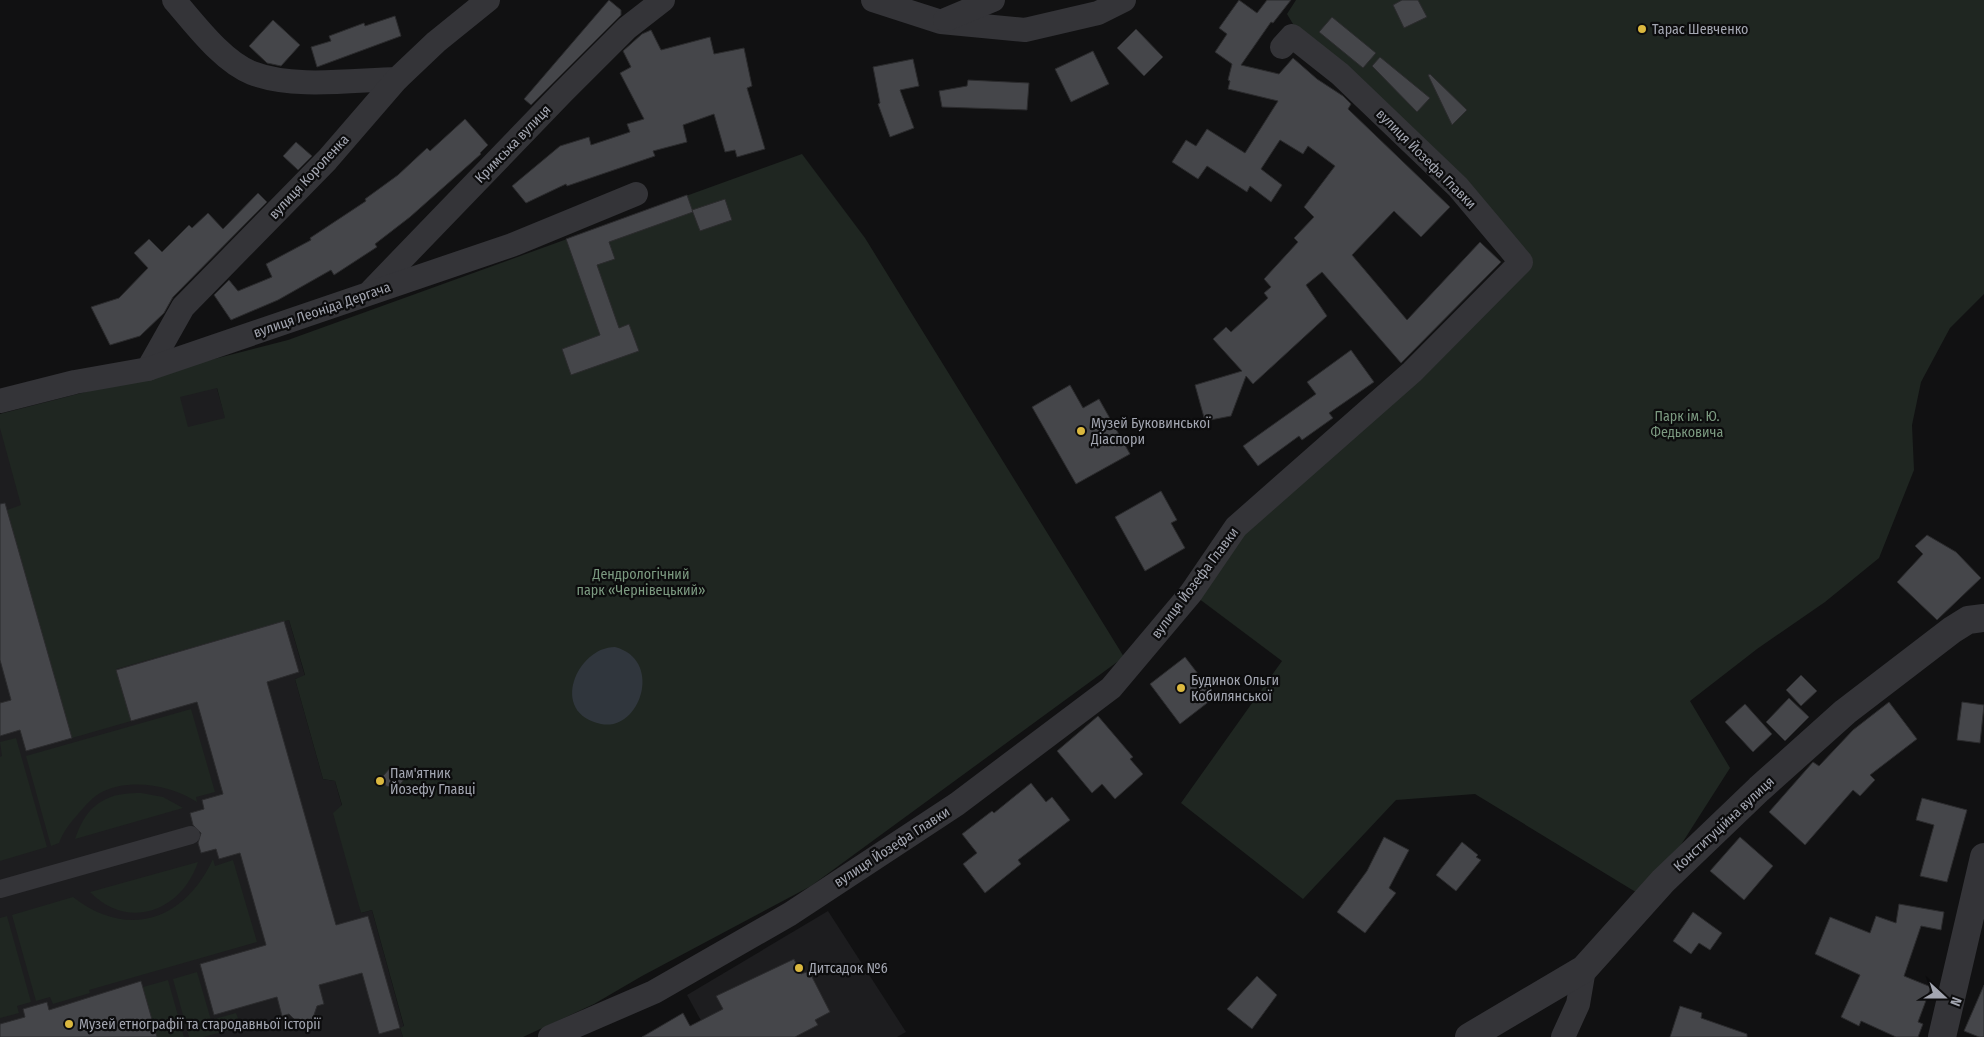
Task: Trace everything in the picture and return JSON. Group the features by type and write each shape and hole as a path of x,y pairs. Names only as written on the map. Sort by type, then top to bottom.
{"street":[{"path":"174,0 202,34 226,56 252,73 290,81 397,79"},
{"name":"вулиця Короленка","path":"148,369 183,308 327,160 397,79 436,42 488,0"},
{"name":"Кримська вулиця","path":"368,294 627,28 663,0"},
{"path":"874,0 941,22 1025,30 1098,13 1124,0"},
{"path":"941,22 993,0"},
{"name":"вулиця Йозефа Главки","path":"550,1037 654,992 790,914 957,804 1111,688 1191,593 1236,527 1412,372 1521,262 1458,187 1340,74 1292,36 1282,47"},
{"name":"вулиця Леоніда Дергача","path":"0,401 75,382 148,369 512,245 572,222 636,194"},
{"name":"Конституційна вулиця","path":"1469,1037 1584,969 1632,914 1704,840 1845,712 1952,630 1968,620 1984,618"},
{"path":"0,889 191,835"},
{"path":"1942,1037 1984,857"},
{"path":"1563,1037 1578,1004 1584,969"}],"shaded area":[{"path":"209,361 284,621 289,620 305,676 295,679 323,779 335,781 342,806 361,913 372,910 404,1027 400,1028 403,1037 0,1037 0,414"},
{"path":"615,647 630,654 639,666 642,679 641,693 635,707 627,717 615,724 601,724 585,718 575,707 572,695 574,681 580,668 589,657 601,650"},
{"name":"Дитсадок №6","path":"828,911 906,1032 897,1037 710,1037 687,995"}],"green space":[{"name":"Парк ім. Ю. Федьковича","path":"1296,0 1984,0 1984,294 1950,328 1921,382 1912,425 1914,470 1879,558 1825,602 1757,649 1690,701 1730,768 1670,862 1639,894 1475,794 1396,800 1303,899 1181,803 1282,661 1198,598 1241,535 1531,261 1296,29 1287,14"},
{"name":"Дендрологічний парк «Чернівецький»","path":"802,154 865,238 1124,657 811,886 642,976 594,1004 523,1037 403,1037 400,1028 404,1026 372,910 361,913 333,813 342,805 335,781 323,779 295,679 305,675 289,620 116,669 131,721 72,738 7,510 21,505 0,428 0,414 288,340","holes":["217,388 225,418 188,427 180,397"]},
{"path":"191,709 215,792 196,797 197,802 187,796 164,788 140,785 115,787 100,793 90,801 70,824 59,843 51,846 26,756"},
{"path":"16,738 47,847 0,861 0,757 2,756 0,742"},
{"path":"141,793 163,797 183,808 75,839 85,817 99,803 117,795"},
{"path":"213,859 215,866 233,860 257,942 89,990 90,993 53,1004 50,997 36,1001 12,915 73,897 94,910 114,918 134,920 153,917 171,909 187,897 201,880"},
{"path":"198,862 190,879 180,893 167,903 153,910 137,913 121,911 105,904 90,892"},
{"path":"7,916 31,1002 17,1006 19,1013 0,1018 0,918"},
{"path":"197,972 211,1020 236,1013 239,1021 242,1021 238,1028 203,1037 189,1037 173,979"},
{"path":"168,980 184,1037 157,1037 143,987"}],"building":[{"path":"609,0 621,10 621,15 531,105 524,99"},
{"path":"1239,0 1257,13 1267,0 1291,0 1273,23 1271,22 1241,65 1279,74 1293,58 1317,79 1343,96 1351,104 1348,109 1450,207 1421,237 1394,211 1352,255 1407,320 1480,242 1501,262 1401,363 1322,272 1306,285 1327,316 1253,384 1246,376 1231,416 1205,421 1195,385 1242,371 1213,339 1226,327 1231,332 1268,298 1264,293 1271,287 1264,279 1298,242 1294,238 1314,217 1304,207 1335,166 1308,146 1303,154 1280,140 1261,169 1282,185 1271,202 1250,186 1247,192 1207,166 1198,179 1172,162 1186,140 1196,146 1207,129 1245,153 1278,101 1228,89 1232,64 1215,52 1227,34 1219,28"},
{"path":"1402,0 1418,0 1427,17 1404,28 1393,5"},
{"path":"395,16 401,36 317,67 311,47 331,41 329,36 364,23 365,26"},
{"path":"1332,17 1376,53 1363,68 1319,32"},
{"path":"273,20 300,45 281,66 267,63 249,46"},
{"path":"1136,29 1163,57 1144,76 1117,48"},
{"path":"651,30 661,50 710,37 714,54 744,48 752,86 747,88 765,149 737,157 735,150 725,152 714,114 683,125 687,142 653,151 655,156 567,186 566,184 526,203 512,186 560,146 589,137 591,145 630,132 627,124 644,119 620,73 631,67 623,51 642,34"},
{"path":"1093,51 1109,84 1071,102 1055,69"},
{"path":"1380,57 1430,98 1417,112 1372,66"},
{"path":"913,59 919,86 900,90 914,128 890,137 878,104 880,103 873,67"},
{"path":"1430,74 1467,110 1452,125 1428,75"},
{"path":"968,80 1029,83 1027,110 942,107 939,91 967,86"},
{"path":"465,119 488,145 481,154 410,217 375,244 377,247 334,275 331,270 278,300 231,320 214,295 229,280 238,291 272,277 266,264 311,240 310,238 366,201 365,199 398,175 427,148 430,151"},
{"path":"296,142 312,156 298,170 283,156"},
{"path":"258,193 267,202 173,297 164,313 140,336 110,345 91,307 119,298 148,268 134,253 149,239 162,252 189,225 192,228 208,213 223,229"},
{"path":"687,195 693,212 609,242 615,259 597,265 619,328 629,324 639,351 571,375 562,349 600,335 566,239"},
{"path":"725,199 732,220 700,231 692,210"},
{"path":"1351,350 1374,382 1329,413 1333,418 1302,440 1299,436 1258,466 1243,446 1316,394 1307,382"},
{"name":"Музей Буковинської Діаспори","path":"1070,385 1083,408 1099,399 1130,454 1076,484 1032,407"},
{"path":"1161,491 1177,520 1171,523 1185,548 1145,571 1115,517"},
{"path":"5,503 72,738 26,751 20,730 0,736 0,703 11,700 0,660 0,504"},
{"path":"1927,535 1956,552 1981,578 1937,620 1897,582 1923,554 1915,546"},
{"path":"284,621 299,672 267,682 336,925 368,916 400,1028 379,1034 362,973 319,985 324,1004 317,1006 311,1024 302,1027 289,1014 282,1016 277,997 214,1015 200,964 266,945 240,853 219,859 216,849 201,853 198,843 201,833 193,825 190,813 204,809 202,800 223,794 197,702 131,721 116,670"},
{"name":"Будинок Ольги Кобилянської","path":"1185,657 1212,692 1208,696 1211,700 1180,724 1150,684"},
{"path":"1801,675 1817,691 1801,706 1786,690"},
{"path":"1789,698 1809,717 1785,741 1766,722"},
{"path":"1889,702 1917,739 1870,775 1875,780 1860,796 1853,790 1805,845 1769,812 1813,762 1819,766 1853,730"},
{"path":"1962,702 1984,705 1980,743 1957,740"},
{"path":"1745,704 1772,734 1753,752 1725,722"},
{"path":"1098,716 1133,757 1130,759 1143,774 1115,799 1102,784 1092,793 1057,751"},
{"path":"390,768 400,771 403,781 396,789 386,786 383,776"},
{"path":"1031,783 1046,802 1052,797 1070,820 1018,860 1021,864 985,893 963,864 977,853 962,834 992,811 994,813"},
{"path":"1922,798 1967,810 1947,882 1920,876 1934,825 1916,820"},
{"path":"1384,837 1409,850 1389,888 1396,893 1365,933 1337,912 1367,871"},
{"path":"1740,837 1773,866 1744,900 1710,871"},
{"path":"1462,842 1478,855 1476,857 1481,860 1456,891 1436,875"},
{"path":"1899,904 1944,912 1941,930 1921,926 1904,976 1931,987 1918,1022 1923,1024 1918,1037 1896,1037 1861,1021 1859,1026 1841,1017 1860,975 1815,954 1830,917 1870,933 1876,916 1896,923"},
{"path":"1693,912 1722,933 1710,950 1699,943 1691,954 1673,941"},
{"path":"794,959 801,974 809,971 830,1012 815,1020 818,1025 795,1037 642,1037 683,1013 690,1026 723,1009 716,996"},
{"path":"1257,976 1277,995 1252,1029 1227,1009"},
{"path":"141,981 157,1037 0,1037 0,1024 25,1017 23,1009 47,1002 49,1010"},
{"path":"1984,985 1984,1037 1979,1037 1964,1031"},
{"path":"1680,1006 1702,1013 1701,1018 1747,1034 1747,1037 1670,1037"}],"place":[{"name":"Тарас Шевченко","path":"1642,29"},
{"name":"Музей Буковинської Діаспори","path":"1081,431"},
{"name":"Будинок Ольги Кобилянської","path":"1181,688"},
{"name":"Пам'ятник Йозефу Главці","path":"380,781"},
{"name":"Дитсадок №6","path":"799,968"},
{"name":"Музей етнографії та стародавньої історії","path":"69,1024"}]}
